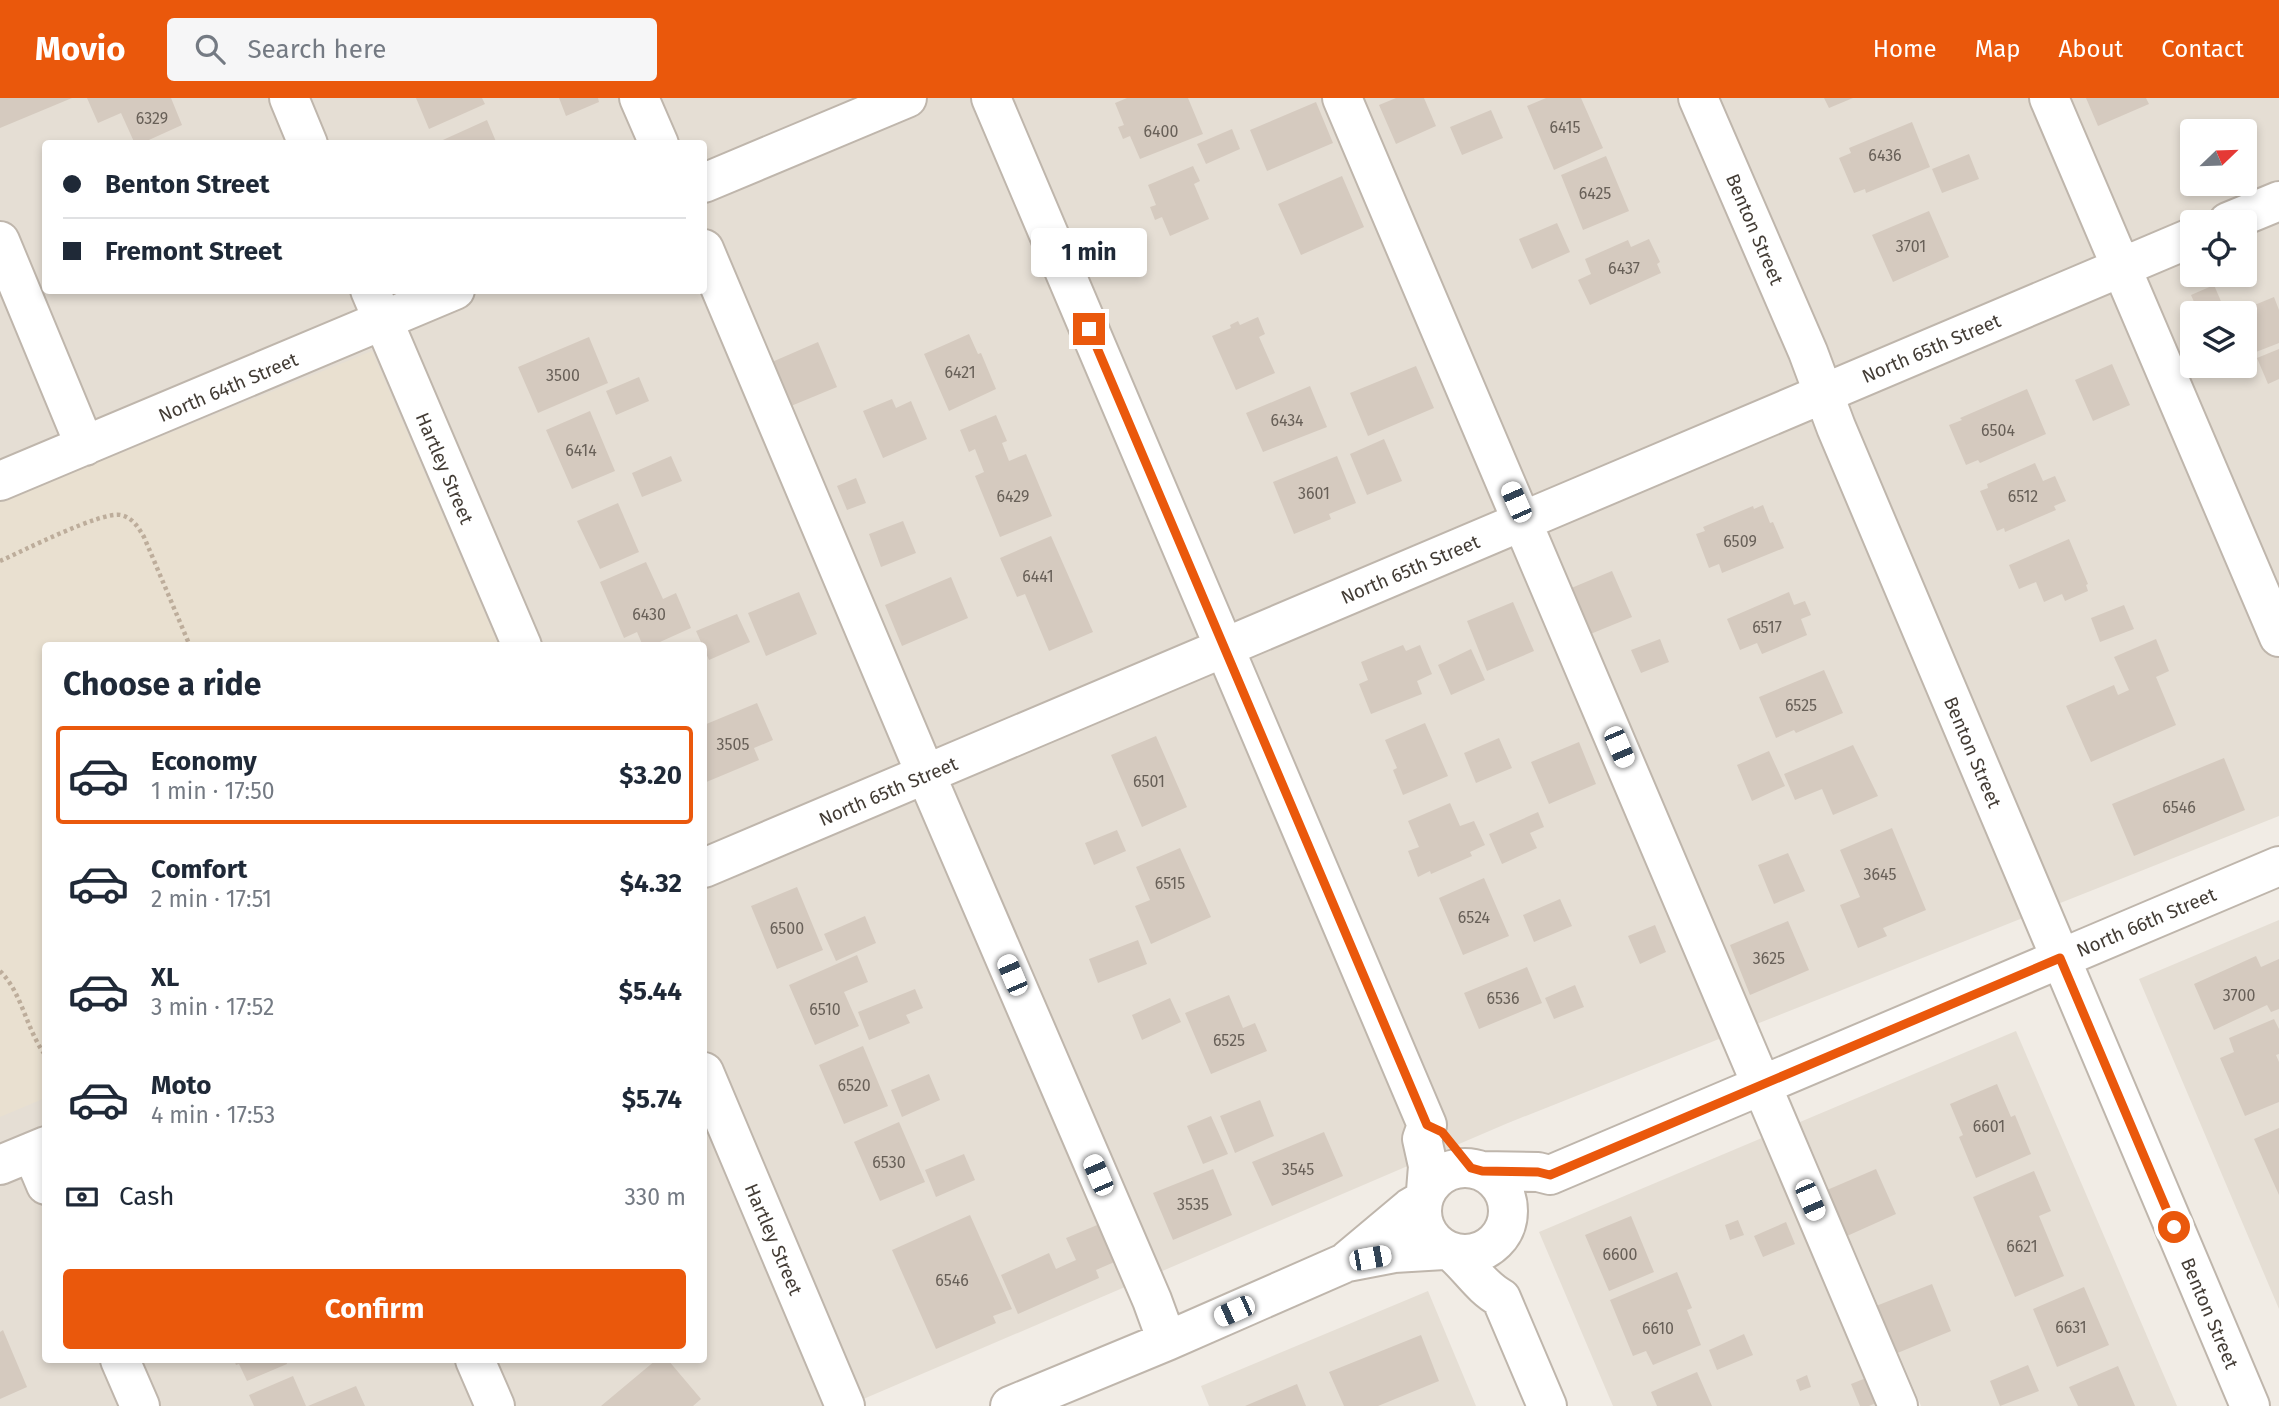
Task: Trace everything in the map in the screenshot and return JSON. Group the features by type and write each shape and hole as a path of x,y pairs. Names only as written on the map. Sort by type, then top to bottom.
{"street":[{"path":"289,98 306,140"},
{"path":"639,98 657,140"},
{"path":"707,182 908,98"},
{"path":"991,98 1427,1125 1442,1132 1476,1170 1500,1186 1506,1196 1507,1284 1501,1297"},
{"path":"1342,98 1898,1406"},
{"name":"Benton Street","path":"1698,98 2250,1406"},
{"path":"2049,98 2279,637"},
{"path":"2257,210 2279,201"},
{"path":"0,241 85,446"},
{"name":"North 65th Street","path":"707,867 2180,242"},
{"path":"707,256 926,775 1147,1287 1167,1341"},
{"name":"North 64th Street","path":"0,481 85,446 376,306 435,294"},
{"name":"Hartley Street","path":"376,306 520,642"},
{"name":"North 66th Street","path":"1505,1227 1550,1175 2279,866"},
{"name":"Hartley Street","path":"707,1079 845,1406"},
{"path":"1427,1125 1422,1139 1428,1166 1422,1221 1426,1231 1433,1242 1449,1252 1478,1278 1488,1291 1501,1297 1547,1406"},
{"path":"1346,1262 1424,1196 1439,1176 1459,1168 1476,1170"},
{"name":"North 66th Street","path":"1476,1170 1538,1172 1550,1175"},
{"path":"1010,1406 1167,1341 1346,1262 1394,1253 1449,1252 1470,1255 1494,1244 1505,1227"},
{"path":"121,1363 140,1406"},
{"path":"476,1363 495,1406"}],"path":[{"path":"0,561 104,516 124,516 133,521 144,537 189,642"},
{"path":"0,971 14,989 42,1051"}],"shaded area":[{"path":"0,98 2279,98 2279,816 1508,1123 847,1406 0,1406"},
{"path":"372,351 497,642 42,642 42,1099 0,1117 0,502"},
{"path":"2279,920 2279,1309 2139,979"},
{"path":"2016,1031 2177,1406 1921,1406 1800,1122"},
{"path":"1769,1135 1882,1406 1613,1406 1539,1232"},
{"path":"1428,1291 1476,1406 1209,1406 1201,1386"}],"building":[{"path":"0,98 72,98 0,128"},
{"path":"87,98 171,98 182,125 149,140 133,140 121,113 98,123"},
{"path":"416,98 482,98 485,104 429,129"},
{"path":"559,98 598,98 599,102 566,116"},
{"path":"1127,98 1188,98 1203,134 1140,159 1130,136 1123,139 1118,127 1124,125 1115,103"},
{"path":"1396,98 1424,98 1436,126 1396,144 1379,105"},
{"path":"1546,98 1581,98 1603,148 1554,170 1527,106"},
{"path":"1824,98 1853,98 1829,108"},
{"path":"2086,98 2146,98 2149,104 2098,126"},
{"path":"1316,102 1333,143 1267,171 1250,130"},
{"path":"1491,110 1503,138 1462,155 1450,127"},
{"path":"487,120 495,140 443,140"},
{"path":"1912,122 1930,167 1866,193 1865,189 1854,193 1839,158 1851,153 1849,148"},
{"path":"1232,129 1240,149 1206,164 1197,144"},
{"path":"1969,154 1979,179 1942,193 1932,169"},
{"path":"1606,156 1629,211 1583,230 1561,175"},
{"path":"1193,166 1200,181 1194,184 1209,219 1170,236 1162,217 1155,220 1150,207 1156,205 1148,185"},
{"path":"1342,176 1364,227 1301,255 1278,204"},
{"path":"1929,211 1949,257 1893,282 1872,235"},
{"path":"1557,223 1570,252 1532,269 1519,239"},
{"path":"1649,239 1660,262 1657,264 1661,273 1590,305 1578,280 1591,274 1585,259 1628,240 1631,247"},
{"path":"2215,287 2221,301 2194,301 2191,295"},
{"path":"2274,297 2279,310 2279,343 2257,352 2257,304"},
{"path":"1258,317 1265,334 1259,337 1275,373 1236,390 1212,336 1231,328 1230,325 1238,321 1240,325"},
{"path":"969,334 978,354 981,353 996,389 949,411 924,354"},
{"path":"589,337 608,383 538,413 518,367"},
{"path":"818,342 837,387 791,406 772,362"},
{"path":"2279,349 2279,379 2268,384 2257,358"},
{"path":"2112,364 2130,405 2093,421 2075,380"},
{"path":"1416,366 1434,408 1368,436 1350,393"},
{"path":"639,377 649,401 616,415 606,391"},
{"path":"1310,386 1327,427 1263,452 1246,413"},
{"path":"2027,389 2046,434 1980,463 1978,460 1966,465 1949,425"},
{"path":"892,399 896,408 911,401 927,439 883,458 863,411"},
{"path":"590,411 615,471 572,489 546,430"},
{"path":"996,415 1007,441 1002,443 1009,461 1026,454 1052,516 1000,537 975,476 984,472 975,449 969,452 960,430"},
{"path":"1384,439 1402,481 1367,495 1350,454"},
{"path":"671,456 682,481 642,497 632,473"},
{"path":"1337,456 1356,503 1329,514 1331,519 1294,534 1273,482"},
{"path":"2035,463 2043,481 2055,476 2066,501 2054,506 2056,510 2005,532 2004,528 1997,531 1980,491 1988,488 1987,484"},
{"path":"856,478 866,503 847,510 837,486"},
{"path":"618,503 639,552 600,569 577,521"},
{"path":"1763,505 1784,548 1722,573 1719,564 1709,568 1696,534 1705,531 1703,527 1753,506 1754,509"},
{"path":"903,521 916,553 881,567 869,534"},
{"path":"1051,536 1093,632 1049,651 1025,594 1017,597 1000,558"},
{"path":"2069,539 2088,584 2088,591 2065,601 2062,594 2044,602 2036,582 2019,589 2009,565"},
{"path":"646,562 663,599 676,593 691,628 660,642 641,642 637,632 624,638 600,582"},
{"path":"1612,571 1632,617 1588,635 1569,589"},
{"path":"951,577 968,618 902,646 885,605"},
{"path":"799,592 817,634 766,656 748,613"},
{"path":"1789,592 1794,605 1805,601 1811,615 1801,619 1807,635 1762,654 1757,643 1740,650 1727,619"},
{"path":"1513,602 1534,651 1487,671 1467,621"},
{"path":"2124,605 2134,629 2100,642 2091,618"},
{"path":"737,614 750,642 709,660 707,642 701,642 696,631"},
{"path":"1660,639 1669,662 1641,673 1631,650"},
{"path":"2156,639 2169,671 2156,677 2176,725 2091,762 2066,706 2114,685 2118,695 2129,690 2114,657"},
{"path":"1403,645 1406,651 1420,645 1432,674 1417,681 1422,694 1371,714 1359,684 1368,680 1361,662"},
{"path":"1471,649 1485,680 1451,695 1438,665"},
{"path":"1824,670 1843,713 1796,733 1794,730 1776,738 1759,697"},
{"path":"757,703 773,740 754,748 759,760 707,782 707,724"},
{"path":"1425,723 1448,776 1403,795 1393,770 1397,768 1385,740"},
{"path":"1156,736 1187,807 1142,827 1111,755"},
{"path":"1499,738 1512,768 1476,783 1464,753"},
{"path":"1579,742 1596,784 1549,804 1531,762"},
{"path":"1853,745 1878,796 1833,815 1822,789 1795,800 1784,774"},
{"path":"1769,751 1785,786 1752,801 1737,765"},
{"path":"2224,758 2245,810 2134,856 2112,804"},
{"path":"1450,803 1460,826 1474,821 1485,845 1470,852 1472,856 1418,877 1408,851 1419,847 1408,821"},
{"path":"1538,812 1544,827 1530,833 1537,848 1502,864 1489,834"},
{"path":"1892,828 1926,910 1883,928 1887,936 1858,948 1840,905 1860,897 1840,850"},
{"path":"1117,830 1126,851 1094,865 1085,843"},
{"path":"1180,848 1211,917 1151,944 1135,906 1150,900 1136,867"},
{"path":"1788,853 1805,891 1774,904 1758,865"},
{"path":"1484,878 1509,936 1463,955 1439,898"},
{"path":"797,887 823,950 777,969 751,906"},
{"path":"1560,899 1572,926 1534,942 1523,915"},
{"path":"865,916 876,943 836,961 824,934"},
{"path":"1788,921 1809,970 1750,995 1730,945"},
{"path":"1655,925 1666,952 1640,964 1628,936"},
{"path":"1138,940 1147,964 1098,983 1089,959"},
{"path":"857,955 868,982 844,992 859,1026 815,1045 789,985"},
{"path":"2256,956 2261,967 2279,959 2279,1009 2271,1012 2267,1005 2214,1030 2194,984"},
{"path":"1527,967 1542,1003 1479,1029 1464,993"},
{"path":"1575,985 1584,1007 1554,1019 1545,998"},
{"path":"915,989 923,1008 906,1015 910,1023 869,1040 858,1012"},
{"path":"1229,995 1243,1028 1255,1023 1267,1051 1211,1074 1185,1013"},
{"path":"1170,998 1181,1022 1142,1040 1132,1015"},
{"path":"2274,1019 2279,1029 2279,1054 2276,1055 2279,1062 2279,1102 2245,1116 2220,1058 2234,1052 2229,1038"},
{"path":"863,1046 888,1106 844,1124 819,1065"},
{"path":"929,1074 940,1100 902,1117 891,1090"},
{"path":"1997,1084 2011,1117 2015,1115 2031,1154 1976,1178 1959,1137 1963,1135 1950,1104"},
{"path":"1260,1100 1274,1136 1235,1153 1220,1116"},
{"path":"1211,1116 1228,1154 1203,1164 1187,1126"},
{"path":"899,1122 925,1182 880,1201 854,1142"},
{"path":"2279,1128 2279,1195 2254,1139"},
{"path":"1324,1132 1343,1176 1272,1206 1252,1162"},
{"path":"964,1154 975,1180 936,1197 925,1170"},
{"path":"1213,1169 1232,1215 1173,1240 1153,1193"},
{"path":"1876,1169 1896,1214 1847,1236 1827,1190"},
{"path":"2034,1171 2051,1211 2039,1216 2064,1276 2015,1297 1973,1197"},
{"path":"970,1215 1012,1309 993,1316 996,1323 936,1349 892,1250"},
{"path":"1631,1216 1654,1272 1609,1291 1585,1235"},
{"path":"1738,1220 1744,1235 1730,1240 1725,1225"},
{"path":"1786,1222 1795,1244 1763,1257 1754,1236"},
{"path":"1102,1223 1119,1260 1096,1270 1099,1278 1018,1314 1001,1275 1049,1253 1056,1269 1076,1260 1066,1238"},
{"path":"1677,1272 1692,1308 1687,1310 1701,1345 1653,1365 1646,1351 1633,1356 1610,1300"},
{"path":"1932,1284 1951,1331 1895,1354 1876,1306"},
{"path":"2084,1287 2109,1345 2057,1367 2033,1309"},
{"path":"3,1330 27,1387 0,1399 0,1332"},
{"path":"1744,1334 1753,1355 1717,1370 1709,1350"},
{"path":"1421,1335 1439,1381 1378,1406 1344,1406 1329,1372"},
{"path":"235,1363 287,1364 247,1381 239,1364"},
{"path":"652,1363 671,1363 701,1399 693,1406 601,1406"},
{"path":"2028,1365 2039,1391 2000,1406 1990,1381"},
{"path":"2118,1366 2135,1406 2078,1406 2069,1387"},
{"path":"1697,1372 1712,1406 1657,1406 1651,1392"},
{"path":"1807,1375 1811,1387 1800,1391 1796,1380"},
{"path":"293,1376 306,1406 254,1406 249,1395"},
{"path":"1866,1378 1876,1403 1860,1406 1851,1384"},
{"path":"1297,1384 1306,1406 1245,1406"},
{"path":"356,1386 365,1406 308,1406"}],"route":[{"path":"1089,329 1427,1125 1442,1132 1471,1168 1550,1175 2060,958 2174,1227"}]}
